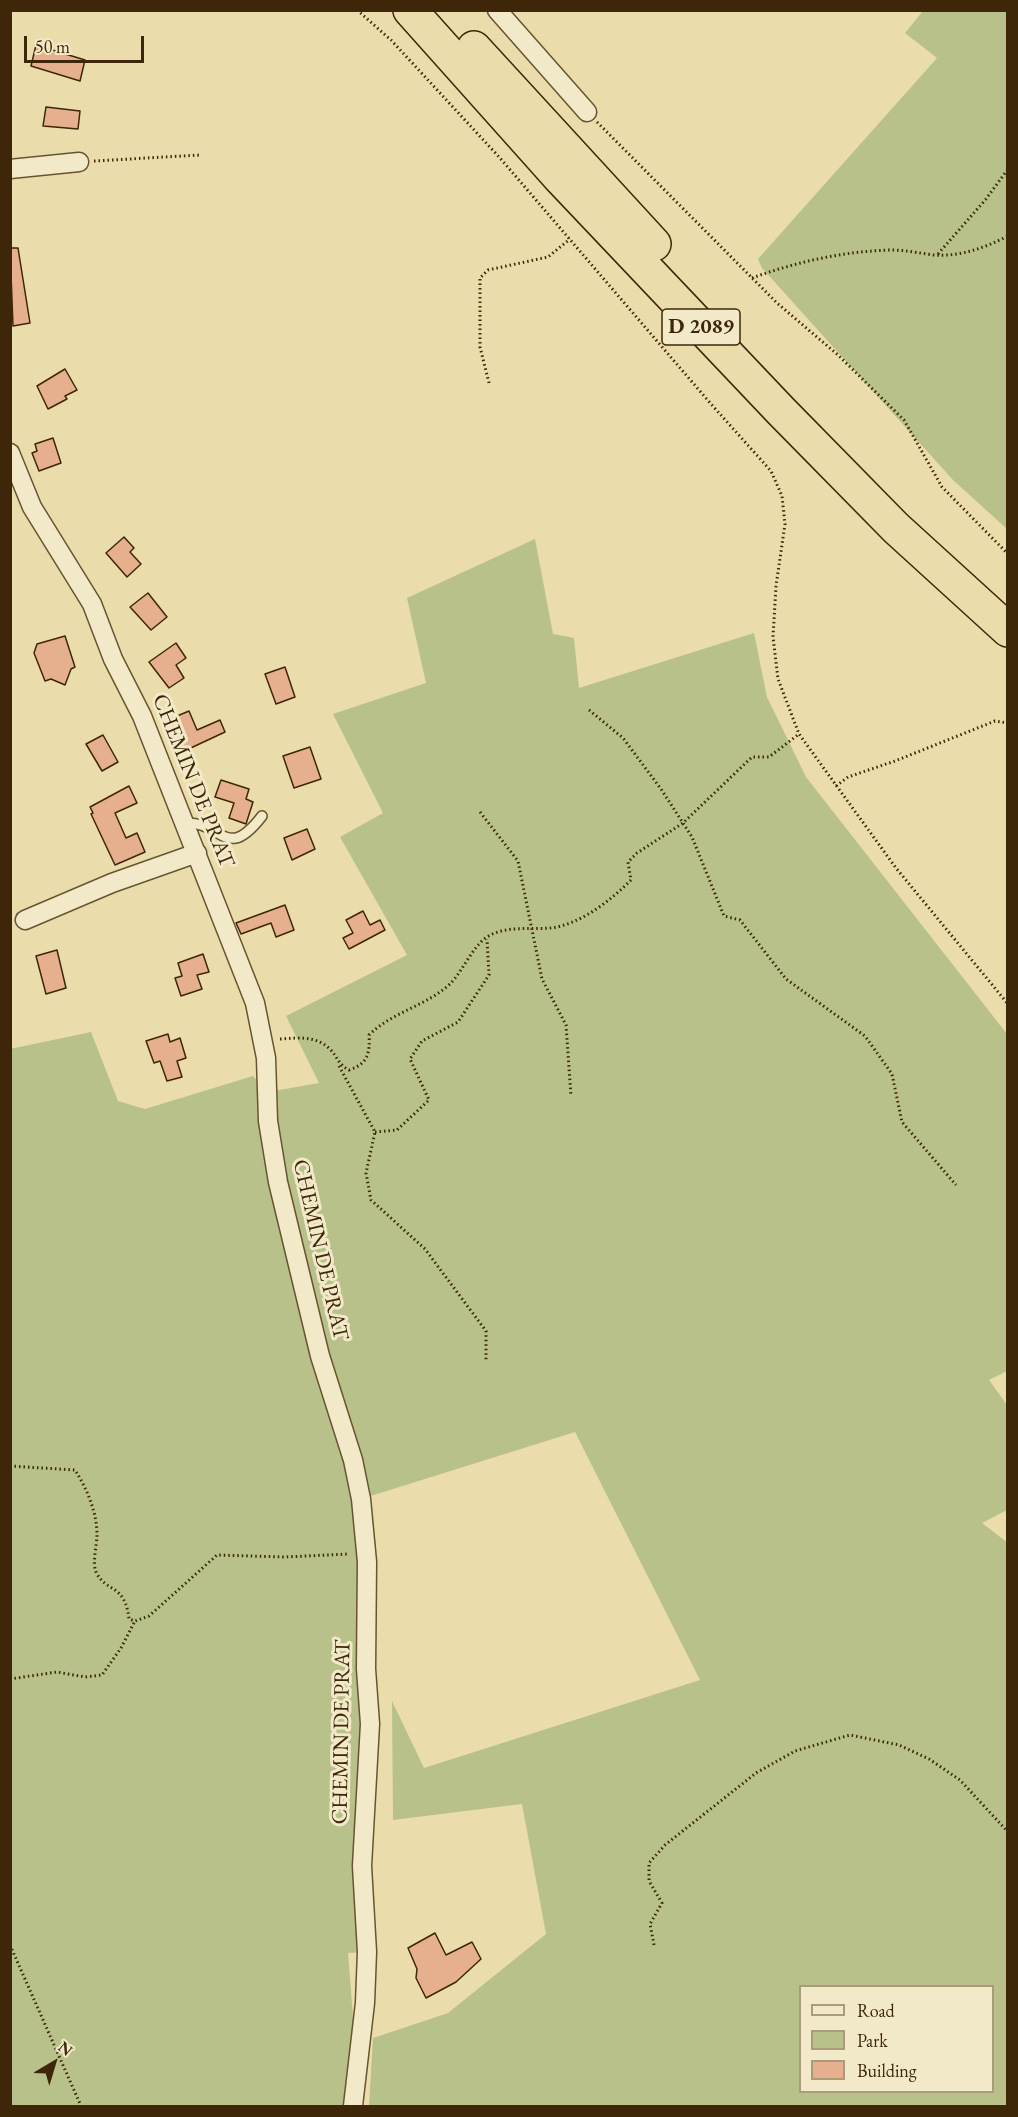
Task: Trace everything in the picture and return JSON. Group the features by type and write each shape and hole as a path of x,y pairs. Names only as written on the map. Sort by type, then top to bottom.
{"highway":[{"name":"D 2089","path":"410,10 560,178 781,411 896,528 1008,630"},
{"name":"D 2089","path":"440,10 794,397 919,522 1008,601"}],"street":[{"path":"497,10 588,112"},
{"path":"10,169 79,162"},
{"name":"CHEMIN DE PRAT","path":"10,453 16,480 92,604 113,659 160,757 255,1003 266,1058 268,1121 278,1182 320,1356 353,1460 361,1498 366,1553 366,1669 370,1724 362,1866 367,1952 365,2003 353,2106"},
{"path":"25,920 112,883 196,853"}],"lane":[{"path":"185,823 196,822 218,836 240,837 249,833 262,816"}],"path":[{"path":"357,10 391,40 429,79 771,471 782,496 785,524 776,586 773,637 778,679 799,735 896,868 1008,1004"},
{"path":"588,112 752,278 838,355 904,420 942,487 1008,554"},
{"path":"79,162 200,155"},
{"path":"937,255 986,199 1008,169"},
{"path":"752,278 792,264 823,258 892,250 937,255 980,250 1008,236"},
{"path":"489,382 480,347 480,278 489,270 548,257 570,239"},
{"path":"589,710 622,738 683,823 724,916 740,920 786,979 865,1036 892,1074 902,1122 956,1185"},
{"path":"836,786 848,777 895,762 995,721 1008,723"},
{"path":"338,1065 349,1070 361,1066 370,1054 369,1035 380,1024 433,997 450,983 487,938 518,927 551,928 581,917 615,896 631,880 628,862 637,853 683,823 752,757 769,757 799,735"},
{"path":"480,812 518,861 542,979 566,1025 572,1096"},
{"path":"375,1132 397,1130 429,1100 410,1059 422,1041 458,1022 489,975 487,938"},
{"path":"262,1041 309,1037 331,1050 375,1132 366,1173 372,1200 425,1249 486,1331 486,1361"},
{"path":"10,1466 75,1470 87,1489 97,1532 94,1569 99,1577 123,1594 129,1618 135,1621"},
{"path":"10,1679 57,1672 85,1677 102,1675 121,1648 135,1621 149,1616 217,1555 284,1557 366,1553"},
{"path":"654,1945 650,1924 662,1903 649,1881 649,1863 665,1845 756,1773 795,1751 850,1735 899,1745 929,1759 960,1780 1008,1832"},
{"path":"10,1945 81,2106"}],"green space":[{"path":"923,11 1007,11 1007,529 953,480 762,268 758,259 937,58 905,33"},
{"path":"535,539 553,634 574,638 579,688 754,633 767,697 806,777 1007,1034 1007,1371 989,1380 1007,1405 1007,1510 982,1523 1008,1543 1007,2106 369,2106 373,2038 448,2013 546,1934 522,1804 393,1820 392,1701 424,1768 700,1680 575,1432 361,1499 367,1952 348,1953 360,2106 11,2106 10,1049 91,1032 118,1101 145,1109 253,1076 268,1092 319,1083 286,1016 407,955 340,837 383,813 333,714 426,683 407,598"}],"building":[{"path":"36,45 85,60 80,81 31,66"},
{"path":"46,107 80,111 78,129 43,126"},
{"path":"10,248 18,248 30,323 13,326"},
{"path":"65,369 77,390 65,396 67,399 48,409 37,386"},
{"path":"53,438 61,463 39,471 32,453 37,451 35,444"},
{"path":"124,537 134,548 130,552 141,564 127,577 106,553"},
{"path":"148,593 167,617 151,630 130,607"},
{"path":"65,636 75,667 71,669 65,685 51,679 45,681 34,653 37,644"},
{"path":"176,643 186,658 176,665 184,678 169,688 149,662"},
{"path":"285,667 295,697 276,704 265,674"},
{"path":"189,711 197,730 220,720 225,732 180,753 175,741 179,739 170,719"},
{"path":"103,735 118,762 102,771 86,744"},
{"path":"310,747 321,779 294,788 283,756"},
{"path":"221,780 249,789 246,799 253,802 246,824 229,818 234,803 215,797"},
{"path":"129,786 137,803 115,813 126,838 137,833 145,852 115,865 91,814 93,813 90,807"},
{"path":"307,829 315,849 292,860 284,838"},
{"path":"285,905 294,930 276,937 271,923 241,934 236,923"},
{"path":"363,911 370,925 380,920 385,930 349,949 343,938 353,933 346,920"},
{"path":"57,950 66,988 46,994 36,956"},
{"path":"203,954 209,972 197,975 202,989 181,996 175,978 182,976 178,963"},
{"path":"168,1034 170,1042 180,1038 186,1058 177,1061 182,1077 167,1081 160,1061 154,1063 146,1041"},
{"path":"435,1933 446,1955 472,1942 481,1959 456,1982 426,1998 416,1978 417,1969 408,1948"}]}
